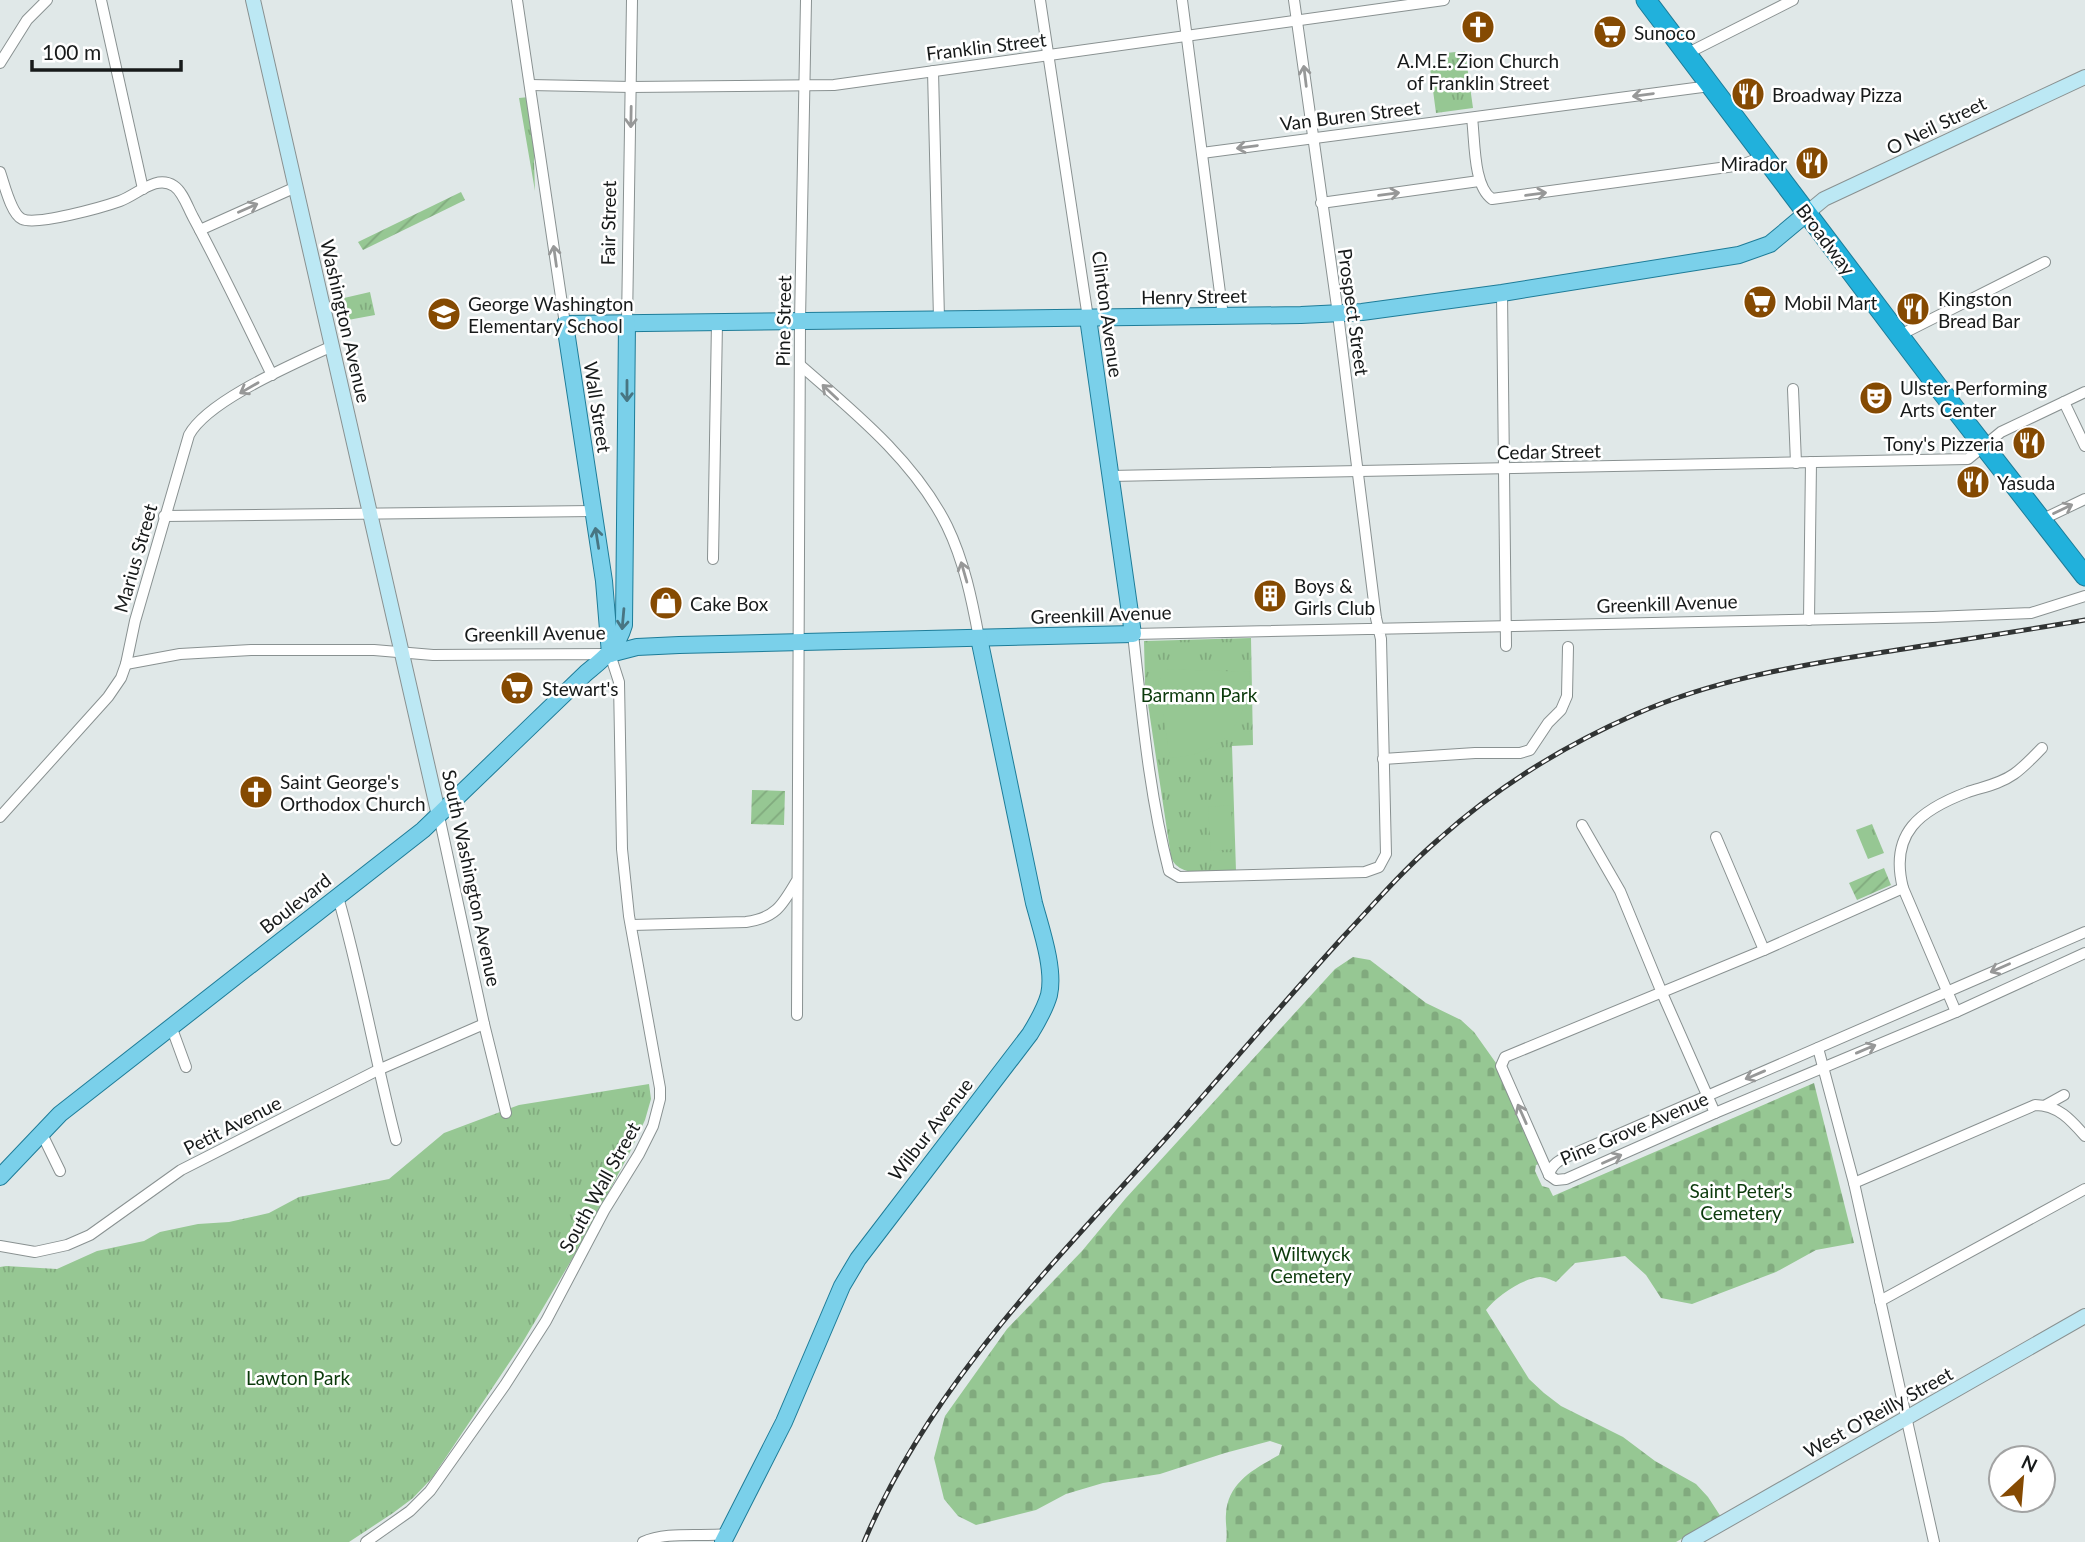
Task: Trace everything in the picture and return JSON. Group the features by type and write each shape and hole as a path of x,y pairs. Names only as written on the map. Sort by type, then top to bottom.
{"highway":[{"name":"Broadway","path":"1646,0 2085,576"}],"main road":[{"name":"Washington Avenue","path":"253,0 401,651"},
{"name":"O Neil Street","path":"1807,213 1824,199 2085,76"},
{"name":"Henry Street","path":"565,324 1338,314 1502,293 1739,255 1770,244 1807,213"},
{"name":"Clinton Avenue","path":"1088,318 1133,634"},
{"name":"Fair Street","path":"610,654 619,641 624,625 628,323"},
{"name":"Wall Street","path":"565,324 604,581 610,654"},
{"name":"Greenkill Avenue","path":"610,654 637,647 1133,634"},
{"name":"Wilbur Avenue","path":"725,1538 784,1422 842,1286 858,1259 1030,1034 1045,1009 1050,991 1050,973 979,638"},
{"name":"South Washington Avenue","path":"401,651 439,816"},
{"name":"Boulevard","path":"0,1177 60,1114 439,816 586,673 610,654"},
{"name":"West O'Reilly Street","path":"1689,1542 2085,1316"}],"street":[{"path":"0,63 27,20 46,0"},
{"path":"101,0 143,189"},
{"name":"Wall Street","path":"517,0 565,324"},
{"name":"Fair Street","path":"628,323 632,0"},
{"name":"Pine Street","path":"797,1015 800,321 806,0"},
{"name":"Clinton Avenue","path":"1040,0 1088,318"},
{"path":"1182,0 1223,316"},
{"name":"Prospect Street","path":"1133,634 1143,726 1169,871 1179,877 1365,872 1378,867 1385,858 1382,653 1294,0"},
{"name":"Franklin Street","path":"530,85 834,85 1444,0"},
{"path":"1686,54 1793,0"},
{"path":"933,71 939,320"},
{"name":"Van Buren Street","path":"1202,153 1710,86"},
{"path":"1472,118 1479,181 1485,194 1492,199 1742,165 1764,156"},
{"path":"0,172 12,208 21,219 50,219 122,201 143,189 164,182 175,186 200,230 272,375"},
{"path":"1321,203 1479,181"},
{"path":"200,230 296,187"},
{"path":"1900,335 2045,262"},
{"path":"1502,293 1506,646"},
{"path":"713,559 717,322"},
{"name":"Marius Street","path":"0,817 121,678 164,516 193,426 207,411 332,346"},
{"path":"800,365 896,454 938,510 960,557 979,638"},
{"path":"1793,389 1796,463"},
{"name":"Cedar Street","path":"1110,476 1968,459 2001,432 2085,392"},
{"path":"2064,402 2085,446"},
{"path":"1809,620 1811,462"},
{"path":"2041,520 2085,499"},
{"path":"164,516 593,510"},
{"name":"Greenkill Avenue","path":"1133,634 2031,613 2080,597"},
{"path":"1383,759 1520,753 1530,750 1548,723 1561,710 1567,696 1568,647"},
{"name":"Greenkill Avenue","path":"126,664 180,654 251,650 401,651 433,655 610,654"},
{"name":"South Wall Street","path":"366,1542 410,1511 430,1492 505,1385 546,1321 653,1125 660,1088 622,849 619,682 610,654"},
{"path":"1956,1012 1903,888 1899,872 1905,835 1918,818 1934,807 2014,774 2042,748"},
{"name":"South Washington Avenue","path":"439,816 506,1113"},
{"path":"1582,825 1620,891 1715,1113"},
{"path":"1716,837 1764,950"},
{"path":"632,925 763,920 786,900 797,880"},
{"path":"1549,1175 1501,1066 1502,1060 1764,950 1903,888"},
{"path":"338,897 361,984 378,1070 396,1140"},
{"name":"Pine Grove Avenue","path":"2085,932 1557,1161 1551,1167 1549,1175 1556,1180 1566,1179 1956,1012 2085,953"},
{"path":"2038,951 2048,969"},
{"name":"Petit Avenue","path":"0,1246 35,1252 90,1236 181,1170 378,1070 484,1024"},
{"path":"171,1026 186,1067"},
{"path":"1818,1048 1854,1183 1934,1542"},
{"path":"2046,1105 2064,1095"},
{"path":"1854,1183 2035,1105 2046,1105 2062,1113 2085,1136"},
{"path":"41,1132 60,1171"},
{"path":"1880,1301 2085,1189"},
{"path":"643,1542 677,1536 725,1538"}],"green space":[{"path":"1465,51 1473,108 1436,113 1430,68 1448,66 1446,53"},
{"path":"529,97 535,155 535,191 519,98"},
{"path":"461,192 465,200 363,250 358,242"},
{"path":"370,292 375,315 348,320 344,298"},
{"name":"Barmann Park","path":"1251,638 1253,745 1232,746 1236,871 1190,872 1175,864 1171,857 1145,684 1144,641"},
{"path":"1167,669 1250,672 1244,707 1238,721 1218,743 1189,756 1170,758 1158,682"},
{"path":"752,790 785,791 784,825 751,824"},
{"path":"1231,805 1233,849 1211,851 1208,807"},
{"path":"1872,824 1884,853 1868,859 1856,830"},
{"path":"1884,868 1891,885 1857,900 1849,883"},
{"name":"Wiltwyck Cemetery","path":"1353,957 1370,960 1426,1003 1461,1020 1474,1032 1496,1063 1539,1164 1536,1165 1535,1171 1542,1186 1549,1188 1553,1196 1814,1083 1854,1243 1816,1250 1776,1272 1692,1304 1661,1298 1646,1275 1625,1256 1575,1263 1556,1282 1540,1277 1525,1281 1496,1299 1486,1310 1529,1379 1544,1393 1561,1406 1623,1437 1655,1461 1696,1484 1721,1517 1676,1542 1226,1542 1226,1514 1232,1493 1244,1478 1279,1455 1282,1445 1270,1441 1160,1474 1103,1483 1066,1494 1036,1510 976,1525 958,1516 944,1499 934,1458 945,1416 1007,1329 1082,1251 1126,1198 1335,969"},
{"name":"Lawton Park","path":"649,1084 651,1099 645,1120 629,1154 578,1249 521,1345 432,1478 413,1498 393,1513 349,1542 0,1542 0,1267 57,1269 97,1251 144,1241 160,1232 269,1213 299,1197 389,1179 444,1133 519,1105"}],"railway":[{"path":"864,1542 891,1485 923,1430 959,1378 1039,1279 1343,937 1426,850 1484,802 1583,739 1636,714 1695,692 1816,663 2085,620"}],"place":[{"name":"A.M.E. Zion Church of Franklin Street","path":"1478,27"},
{"name":"Sunoco","path":"1610,32"},
{"name":"Broadway Pizza","path":"1748,94"},
{"name":"Mirador","path":"1812,163"},
{"name":"Mobil Mart","path":"1760,302"},
{"name":"Kingston Bread Bar","path":"1913,309"},
{"name":"George Washington Elementary School","path":"444,314"},
{"name":"Ulster Performing Arts Center","path":"1876,398"},
{"name":"Tony's Pizzeria","path":"2029,443"},
{"name":"Yasuda","path":"1973,482"},
{"name":"Boys & Girls Club","path":"1270,596"},
{"name":"Cake Box","path":"666,603"},
{"name":"Stewart's","path":"517,688"},
{"name":"Saint George's Orthodox Church","path":"256,792"}],"park label":[{"name":"Saint Peter's Cemetery","path":"1741,1201"}]}
